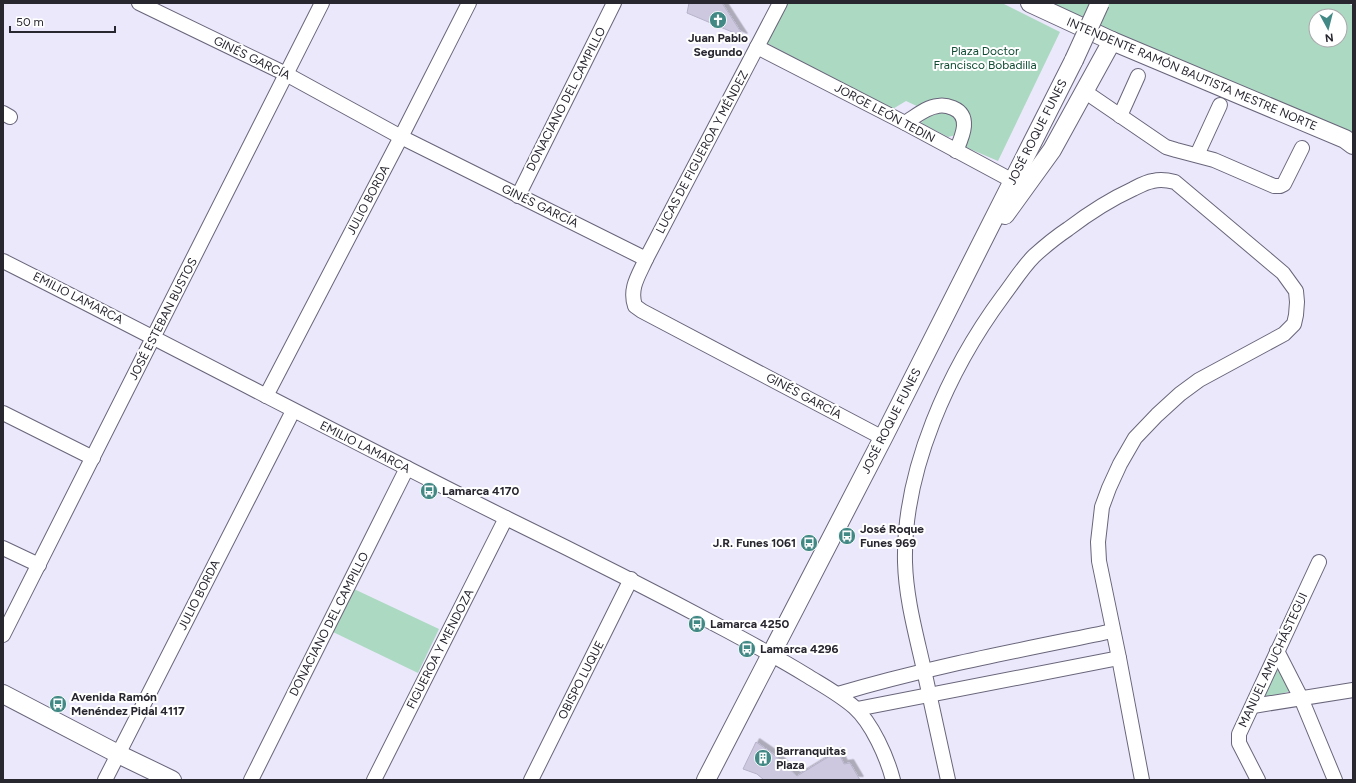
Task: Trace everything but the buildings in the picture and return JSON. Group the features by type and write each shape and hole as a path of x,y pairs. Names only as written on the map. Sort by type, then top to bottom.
{"main road":[{"name":"INTENDENTE RAMÓN BAUTISTA MESTRE NORTE","path":"1030,3 1112,41 1345,139 1353,145"},
{"name":"JOSÉ ROQUE FUNES","path":"706,780 883,438 1074,60 1100,3"},
{"path":"970,264 1052,150 1112,41"},
{"path":"3,694 118,754 172,780"}],"street":[{"name":"GINÉS GARCÍA","path":"139,3 286,74 401,137 646,259 632,293 635,306 883,438"},
{"name":"JOSÉ ESTEBAN BUSTOS","path":"3,635 322,3"},
{"name":"JULIO BORDA","path":"266,396 469,3"},
{"name":"DONACIANO DEL CAMPILLO","path":"518,196 614,3"},
{"name":"LUCAS DE FIGUEROA Y MÉNDEZ","path":"646,259 780,3"},
{"name":"JORGE LEÓN TEDIN","path":"757,47 905,123 1013,181"},
{"path":"1120,116 1138,76"},
{"path":"1084,91 1166,147 1214,160 1274,186 1284,184 1302,148"},
{"path":"905,123 924,111 936,106 944,105 957,110 962,115 964,129 956,151"},
{"path":"1197,155 1220,105"},
{"path":"948,780 928,695 907,592 905,563 906,536 913,485 921,456 939,408 975,337 1017,277 1034,257 1055,238 1092,210 1118,196 1152,181 1165,180 1175,182 1283,273 1296,291 1297,302 1294,324 1284,334 1199,380 1180,394 1135,438 1120,464 1102,507 1098,542 1099,562 1142,780"},
{"name":"EMILIO LAMARCA","path":"3,261 407,468 631,579 772,654 838,694 857,709 871,729 882,750 893,780"},
{"name":"JULIO BORDA","path":"105,780 293,410"},
{"path":"3,413 93,458"},
{"name":"DONACIANO DEL CAMPILLO","path":"251,780 407,468"},
{"name":"FIGUEROA Y MENDOZA","path":"374,780 506,518"},
{"path":"3,548 39,565"},
{"name":"MANUEL AMUCHÁSTEGUI","path":"1258,780 1239,743 1239,734 1319,562"},
{"name":"OBISPO LUQUE","path":"531,780 631,579"},
{"path":"838,694 885,680 924,671 1113,631"},
{"path":"1277,651 1301,698 1335,780"},
{"path":"857,709 1119,658"},
{"path":"1253,706 1353,690"}],"green space":[{"name":"Plaza Doctor Francisco Bobadilla","path":"787,3 1002,3 1060,32 998,161 963,146 968,116 921,108 906,101 891,110 767,43"},
{"path":"1030,3 1348,3 1353,6 1353,145"},
{"path":"942,112 955,116 958,124 956,135 948,137 921,123 926,118"},
{"path":"354,589 439,629 418,673 333,632"},
{"path":"1277,658 1290,691 1259,701"}],"place":[{"name":"Juan Pablo Segundo","path":"718,20"},
{"name":"Lamarca 4170","path":"429,491"},
{"name":"José Roque Funes 969","path":"847,536"},
{"name":"J.R. Funes 1061","path":"809,543"},
{"name":"Lamarca 4250","path":"697,624"},
{"name":"Lamarca 4296","path":"747,649"},
{"name":"Avenida Ramón Menéndez Pidal 4117","path":"58,704"},
{"name":"Barranquitas Plaza","path":"763,758"}]}
